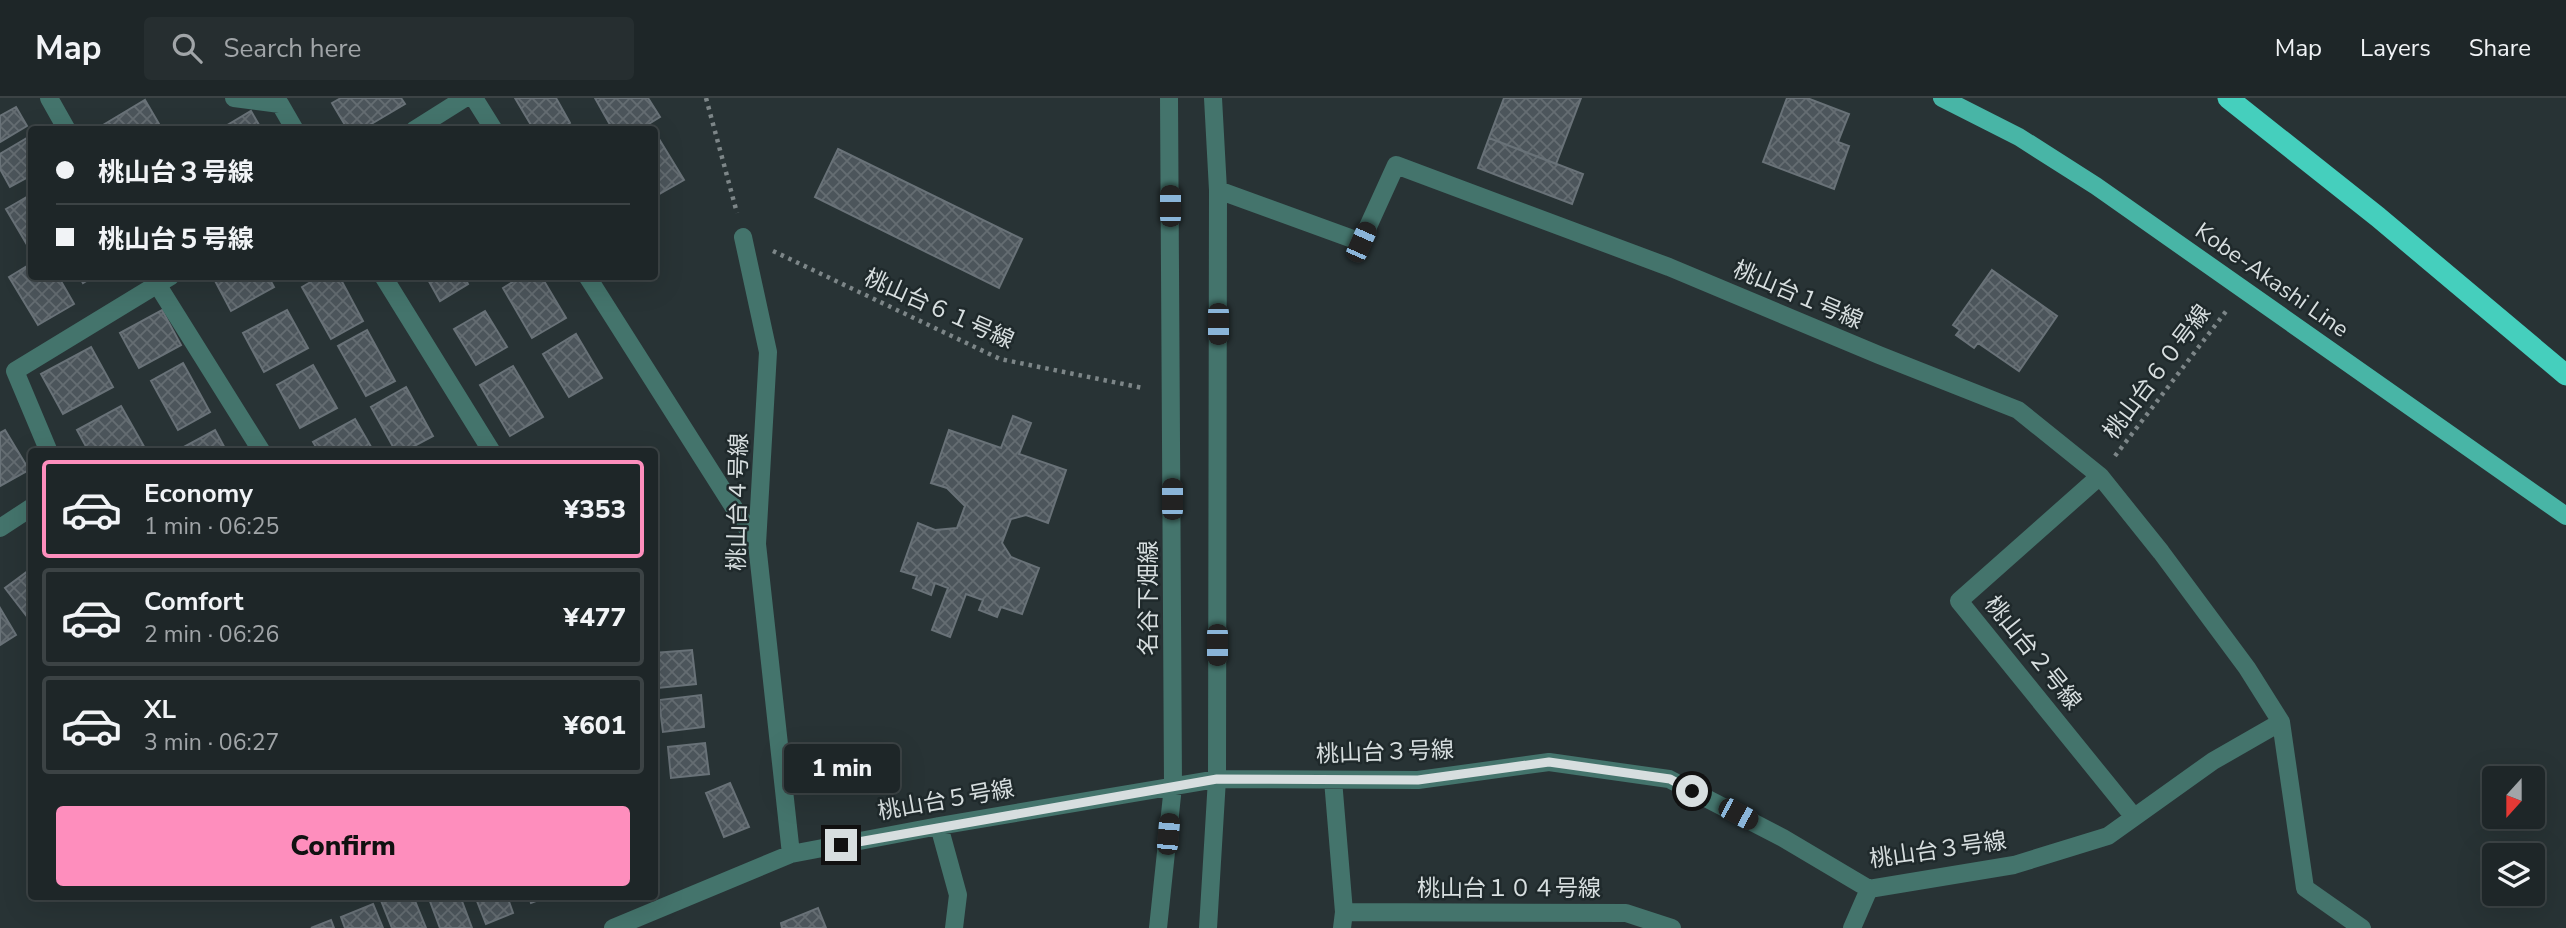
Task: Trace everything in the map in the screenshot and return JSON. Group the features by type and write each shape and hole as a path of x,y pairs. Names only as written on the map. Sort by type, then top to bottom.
{"highway":[{"path":"2228,98 2378,217 2566,375"}],"main road":[{"name":"Kobe-Akashi Line","path":"1942,98 2019,137 2096,186 2566,516"}],"street":[{"path":"49,98 65,126"},
{"path":"234,98 280,104 293,126"},
{"path":"420,126 466,98"},
{"path":"474,98 492,126"},
{"name":"名谷下畑線","path":"1158,928 1173,786 1170,98"},
{"path":"1208,928 1217,779 1218,190 1213,98"},
{"name":"桃山台１号線","path":"1218,190 1361,242 1395,165 1669,267 1866,350 2018,410 2100,476 2247,667 2281,722"},
{"name":"桃山台４号線","path":"743,237 768,352 757,544 791,854"},
{"path":"46,448 15,372 158,280"},
{"path":"161,280 260,448"},
{"path":"385,280 490,448"},
{"path":"590,280 757,544"},
{"name":"桃山台２号線","path":"2100,476 1959,601 2134,817"},
{"path":"0,528 28,510"},
{"path":"2281,722 2305,888 2362,928"},
{"name":"桃山台３号線","path":"1217,779 1418,780 1549,762 1670,779 1783,838 1869,889 2014,864 2108,836 2213,761 2281,722"},
{"name":"桃山台５号線","path":"613,928 791,854 1217,779"},
{"path":"1333,780 1343,920"},
{"path":"939,826 958,895 954,928"},
{"path":"1852,928 1869,889"},
{"name":"桃山台１０４号線","path":"1343,920 1626,913 1672,928"}],"path":[{"path":"706,98 743,237"},
{"name":"桃山台６１号線","path":"743,237 1000,359 1171,394"},
{"name":"桃山台６０号線","path":"2100,476 2243,289"}],"building":[{"path":"341,98 401,98 405,104 368,126 346,126 332,103"},
{"path":"515,98 556,98 570,123 565,126 532,126"},
{"path":"595,98 648,98 660,117 645,126 611,126"},
{"path":"1504,98 1581,98 1556,164 1489,138"},
{"path":"1787,98 1807,98 1849,114 1838,142 1849,146 1834,189 1763,162"},
{"path":"145,100 159,124 156,126 103,125"},
{"path":"16,107 27,126 0,142 0,116"},
{"path":"251,111 260,126 226,126"},
{"path":"28,137 28,177 10,187 0,169 0,154"},
{"path":"1489,138 1583,174 1572,204 1478,168"},
{"path":"658,140 684,180 658,195"},
{"path":"838,149 1022,239 999,288 815,197"},
{"path":"28,196 28,246 6,209"},
{"path":"28,265 28,280 60,280 74,304 38,325 9,277"},
{"path":"1992,270 2057,316 2019,371 1978,343 1974,348 1956,335 1960,330 1953,325"},
{"path":"215,280 270,280 274,287 231,311"},
{"path":"314,280 341,280 363,321 331,339 302,287"},
{"path":"428,280 466,280 468,284 440,301"},
{"path":"516,280 543,280 566,318 532,338 503,288"},
{"path":"162,310 181,345 139,368 120,333"},
{"path":"287,310 308,348 264,372 243,333"},
{"path":"485,311 507,347 476,365 454,329"},
{"path":"367,330 395,381 366,396 338,346"},
{"path":"576,334 602,378 569,397 543,354"},
{"path":"91,347 113,387 63,414 41,374"},
{"path":"183,363 210,412 178,430 151,381"},
{"path":"313,365 337,408 300,428 277,385"},
{"path":"513,366 543,417 510,436 480,385"},
{"path":"406,387 433,436 410,448 394,448 371,407"},
{"path":"121,406 145,448 87,448 77,430"},
{"path":"1013,416 1031,423 1019,454 1066,470 1048,523 1026,515 1011,519 1002,543 1011,557 1039,568 1022,614 1001,607 997,617 979,610 983,600 966,594 950,637 932,630 948,588 935,583 931,595 913,588 917,576 901,571 918,523 935,530 957,528 965,506 947,488 931,483 949,430 1001,448"},
{"path":"355,419 372,448 317,448 313,442"},
{"path":"5,430 28,471 0,486 0,433"},
{"path":"215,430 225,448 182,448"},
{"path":"28,571 28,618 5,588"},
{"path":"0,608 16,635 0,645"},
{"path":"692,650 696,684 658,688 658,653"},
{"path":"701,695 704,727 663,732 659,700"},
{"path":"705,743 709,774 671,778 668,747"},
{"path":"730,783 749,827 724,837 706,793"},
{"path":"381,900 415,900 426,928 392,928"},
{"path":"430,900 462,900 472,928 440,928"},
{"path":"477,900 508,900 513,913 486,924"},
{"path":"373,904 383,928 345,928 341,917"},
{"path":"818,908 826,928 782,928 781,923"},
{"path":"331,920 334,928 311,928"}],"route":[{"path":"841,845 1217,779 1418,780 1549,762 1670,779 1692,791"}]}
